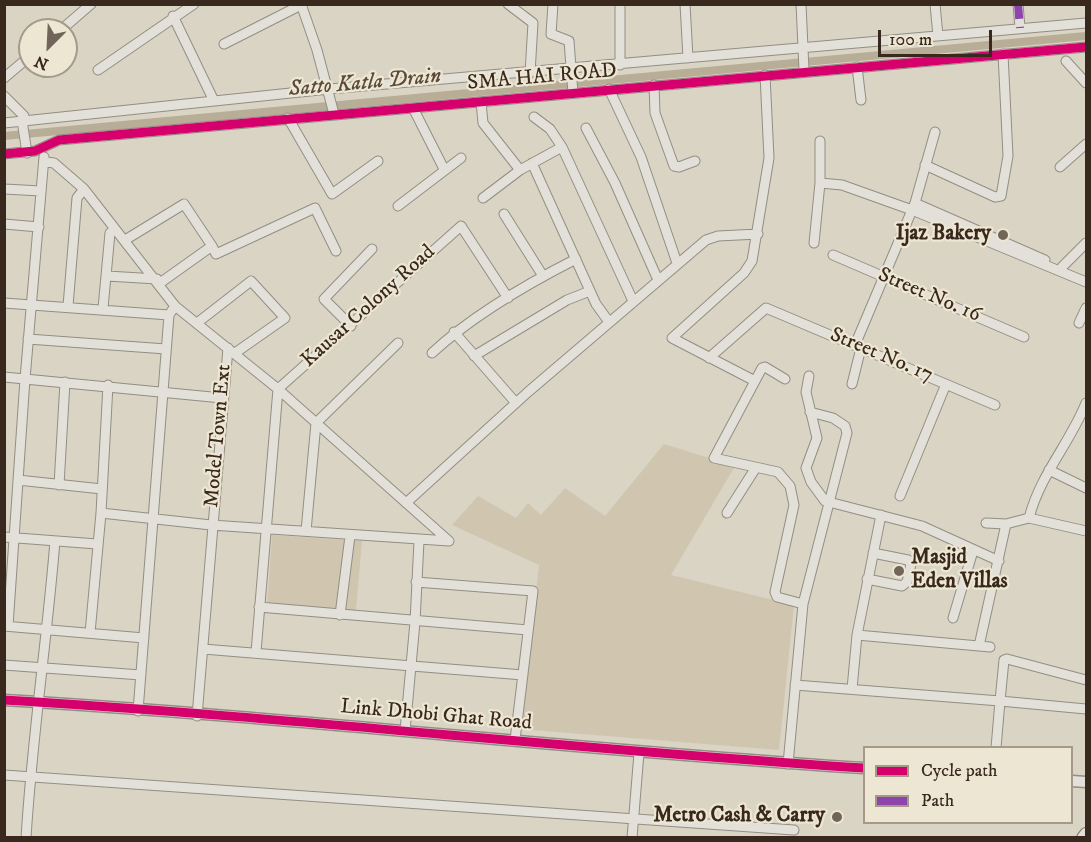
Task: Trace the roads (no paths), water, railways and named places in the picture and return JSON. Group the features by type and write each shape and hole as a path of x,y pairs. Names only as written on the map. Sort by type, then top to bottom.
{"main road":[{"path":"1083,837 1086,834"}],"street":[{"path":"75,18 91,4"},
{"path":"98,70 173,16 182,7 194,4"},
{"path":"508,4 533,23 530,73"},
{"path":"553,4 551,34 569,41 573,90"},
{"path":"620,4 620,64"},
{"path":"685,4 688,58"},
{"path":"801,4 804,68"},
{"path":"935,4 939,36"},
{"path":"1018,4 1020,28"},
{"path":"224,44 301,5 334,110"},
{"path":"173,16 214,101"},
{"path":"4,123 24,124 214,101 571,71 688,58 803,51 1086,23"},
{"name":"SMA HAI ROAD","path":"4,154 27,153 42,149 59,140 288,118 334,110 413,108 573,90 609,90 765,75 804,68 857,67 1086,47"},
{"path":"925,165 995,197 1000,196 1008,156 1003,54"},
{"path":"1066,61 1086,83"},
{"path":"4,78 18,66"},
{"path":"857,67 861,100"},
{"path":"755,381 672,338 749,268 758,234 769,148 765,75"},
{"path":"654,85 655,113 674,166 679,167 695,161"},
{"path":"609,90 641,157 677,263"},
{"path":"4,96 24,116 27,153"},
{"path":"481,102 483,123 520,170"},
{"path":"413,108 444,168"},
{"path":"534,117 550,129 562,147 633,301"},
{"path":"288,118 332,194 378,161"},
{"path":"586,128 615,183 658,280"},
{"path":"852,384 858,346 913,207 935,132"},
{"path":"814,243 820,183 820,141"},
{"path":"1060,167 1086,144"},
{"path":"483,198 520,170 562,147"},
{"path":"42,149 46,162 42,168 18,480 10,537 6,626 144,638"},
{"path":"398,206 444,168 461,158"},
{"name":"Model Town Ext","path":"46,162 54,163 84,189 158,281 175,306 231,350 222,398 197,716"},
{"path":"532,164 590,291 609,322"},
{"path":"820,183 842,185 913,207 1058,272 1086,243"},
{"path":"4,189 41,191"},
{"path":"68,306 77,198 84,189"},
{"path":"125,240 184,204 216,254 315,208 336,251"},
{"path":"504,214 543,276"},
{"path":"4,224 39,227"},
{"name":"Kausar Colony Road","path":"278,389 460,226 508,298"},
{"path":"104,309 110,233 115,228"},
{"path":"406,503 516,403 706,240 718,236 758,234"},
{"path":"107,276 158,281 212,246"},
{"path":"351,326 324,298 372,249"},
{"name":"Street No. 16","path":"833,255 1024,337"},
{"path":"432,353 454,332 543,276 576,259"},
{"path":"1063,269 1086,282"},
{"path":"101,513 211,525 419,541 449,541 231,350 285,318 250,281 197,323"},
{"path":"474,356 567,300 590,291"},
{"path":"4,303 169,315"},
{"path":"138,711 155,519 169,315 175,306"},
{"name":"Street No. 17","path":"709,358 766,308 995,405"},
{"path":"1080,323 1086,308"},
{"path":"454,332 516,403"},
{"path":"28,339 166,349"},
{"path":"306,531 316,423 398,343"},
{"path":"785,379 763,367 714,458 781,474 793,493 794,505 775,592 777,597 803,604"},
{"path":"809,376 806,392 817,438 806,468 811,482 825,501 922,526 999,561"},
{"path":"4,378 108,385 222,398"},
{"path":"59,485 65,382"},
{"path":"900,496 946,384"},
{"path":"90,633 101,513 108,385"},
{"path":"256,652 278,389"},
{"path":"1029,518 1035,496 1078,424 1086,403"},
{"path":"788,764 803,604 847,433 845,426 833,418 810,412"},
{"path":"727,513 755,469"},
{"path":"1049,470 1086,488"},
{"path":"18,480 102,489"},
{"path":"852,689 857,635 881,515"},
{"path":"986,523 1006,524 1029,518 1086,531"},
{"path":"979,646 1006,524"},
{"path":"340,615 350,536"},
{"path":"10,537 97,544"},
{"path":"26,837 30,777 48,630 55,541"},
{"path":"405,731 415,622 419,541"},
{"path":"953,618 973,551"},
{"path":"867,579 902,586 907,582 911,564 908,560 873,553"},
{"path":"416,582 533,591 515,741"},
{"path":"259,607 528,630"},
{"path":"857,635 990,647"},
{"path":"203,649 523,675"},
{"path":"996,746 1004,660 1086,677"},
{"path":"4,665 141,675"},
{"path":"795,685 1086,709"},
{"name":"Link Dhobi Ghat Road","path":"4,700 405,731 639,753 863,768"},
{"path":"632,837 639,753"},
{"path":"4,775 794,830"}],"waterway":[{"name":"Satto Katla Drain","path":"4,136 1086,36"}],"place":[{"name":"Ijaz Bakery","path":"1003,235"},
{"name":"Masjid Eden Villas","path":"899,571"},
{"name":"Metro Cash & Carry","path":"837,817"}]}
